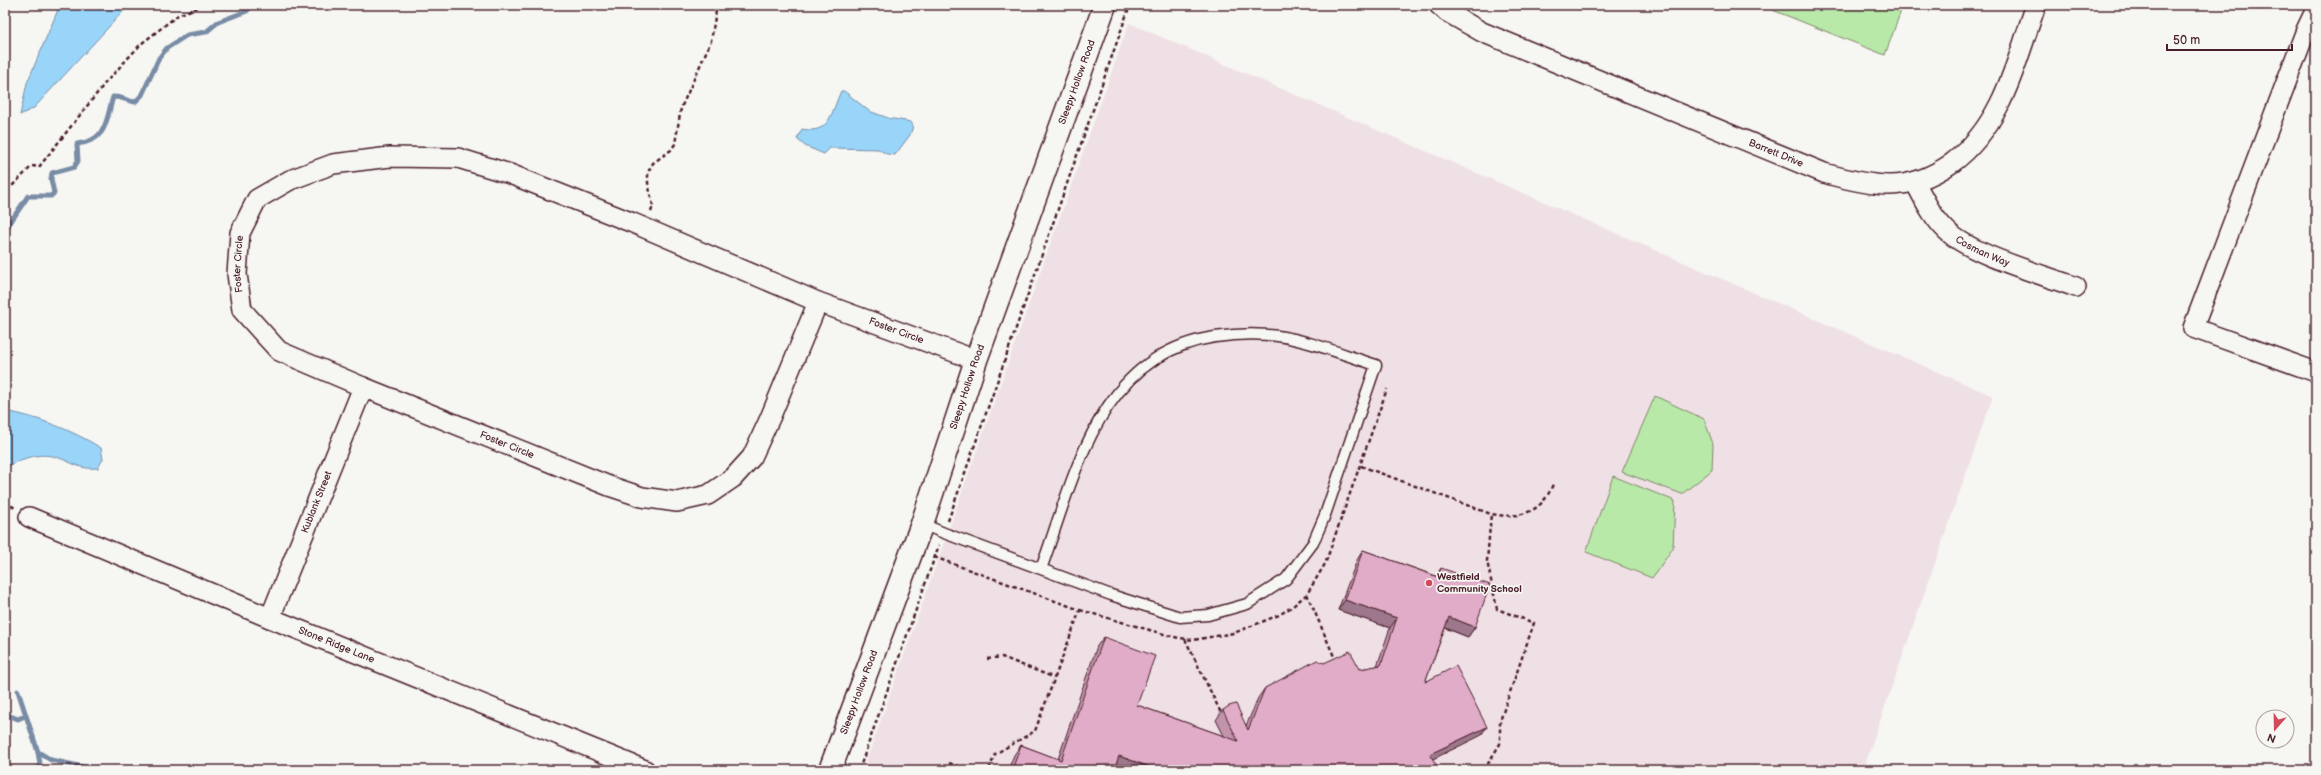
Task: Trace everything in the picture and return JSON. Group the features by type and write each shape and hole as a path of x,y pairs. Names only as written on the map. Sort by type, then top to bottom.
{"street":[{"name":"Sleepy Hollow Road","path":"830,770 922,524 976,360 1105,5"},
{"name":"Barrett Drive","path":"1439,5 1447,12 1482,32 1824,173 1852,181 1890,185 1914,182 1938,173 1972,146 1987,128 2006,90 2036,5"},
{"path":"2316,9 2306,30 2193,328 2316,372"},
{"name":"Foster Circle","path":"818,302 770,418 752,457 733,478 708,495 677,502 642,497 609,486 363,387 279,351 242,310 237,274 240,233 257,199 290,180 333,164 390,157 458,158 510,174 645,228 818,302 976,360"},
{"name":"Cosman Way","path":"1914,182 1933,215 1947,231 1969,247 2076,287"},
{"name":"Kublank Street","path":"270,618 363,387"},
{"name":"Stone Ridge Lane","path":"29,517 270,618 645,770"}],"lane":[{"path":"922,524 1041,569 1161,612 1180,617 1208,615 1234,609 1265,594 1286,578 1297,566 1319,530 1376,365 1297,340 1255,333 1208,338 1167,351 1146,365 1124,384 1098,420 1084,449 1041,569"}],"path":[{"path":"5,186 13,185 32,166 39,167 106,82 141,44 178,15 204,5"},
{"path":"645,228 653,206 648,183 648,172 653,163 671,150 675,144 681,108 711,41 717,5"},
{"path":"859,770 1130,5"},
{"path":"934,557 1080,610 1185,639 1209,639 1234,634 1279,615 1307,594 1325,564 1361,466 1387,389"},
{"path":"1361,466 1491,514 1514,517 1531,510 1544,502 1553,484"},
{"path":"1484,770 1500,744 1500,721 1534,623 1497,609 1487,561 1491,514"},
{"path":"1307,594 1337,664"},
{"path":"989,770 995,754 1035,731 1080,610"},
{"path":"1185,639 1222,716"},
{"path":"987,659 1002,657 1055,678"},
{"path":"949,763 968,770"}],"shaded area":[{"name":"Westfield Community School","path":"1129,23 1993,396 1863,770 863,770"}],"green space":[{"path":"1760,5 1903,5 1885,55"},
{"path":"1655,396 1704,419 1713,444 1712,470 1682,494 1622,472"},
{"path":"1613,476 1675,501 1673,548 1652,578 1586,552"}],"water":[{"path":"60,5 129,5 34,108 20,115 27,83"},
{"path":"841,91 844,91 869,111 888,118 911,122 913,126 910,135 895,155 887,154 878,149 830,148 824,154 805,146 797,139 802,129 818,129 824,125 832,114"},
{"path":"5,411 42,421 78,435 101,448 103,459 98,468 85,468 56,457 42,455 30,457 5,467"}],"building":[{"path":"1363,550 1438,577 1441,568 1490,585 1475,627 1449,617 1425,682 1456,666 1487,727 1430,754 1439,770 1159,770 1119,756 1114,770 1012,770 1021,745 1061,760 1104,637 1155,656 1137,705 1238,741 1223,710 1229,706 1236,704 1248,730 1265,688 1317,660 1324,663 1350,651 1360,669 1381,665 1397,618 1345,600"}],"waterway":[{"path":"5,230 28,196 51,196 54,193 51,179 52,173 74,167 78,161 77,144 87,142 100,134 107,121 113,97 119,97 135,102 142,95 159,58 167,48 187,35 206,32 218,22 247,11 252,5"},
{"path":"18,691 38,752 41,770"},
{"path":"5,714 18,719 25,716"},
{"path":"38,752 51,760 98,770"}],"place":[{"name":"Westfield Community School","path":"1429,583"}]}
